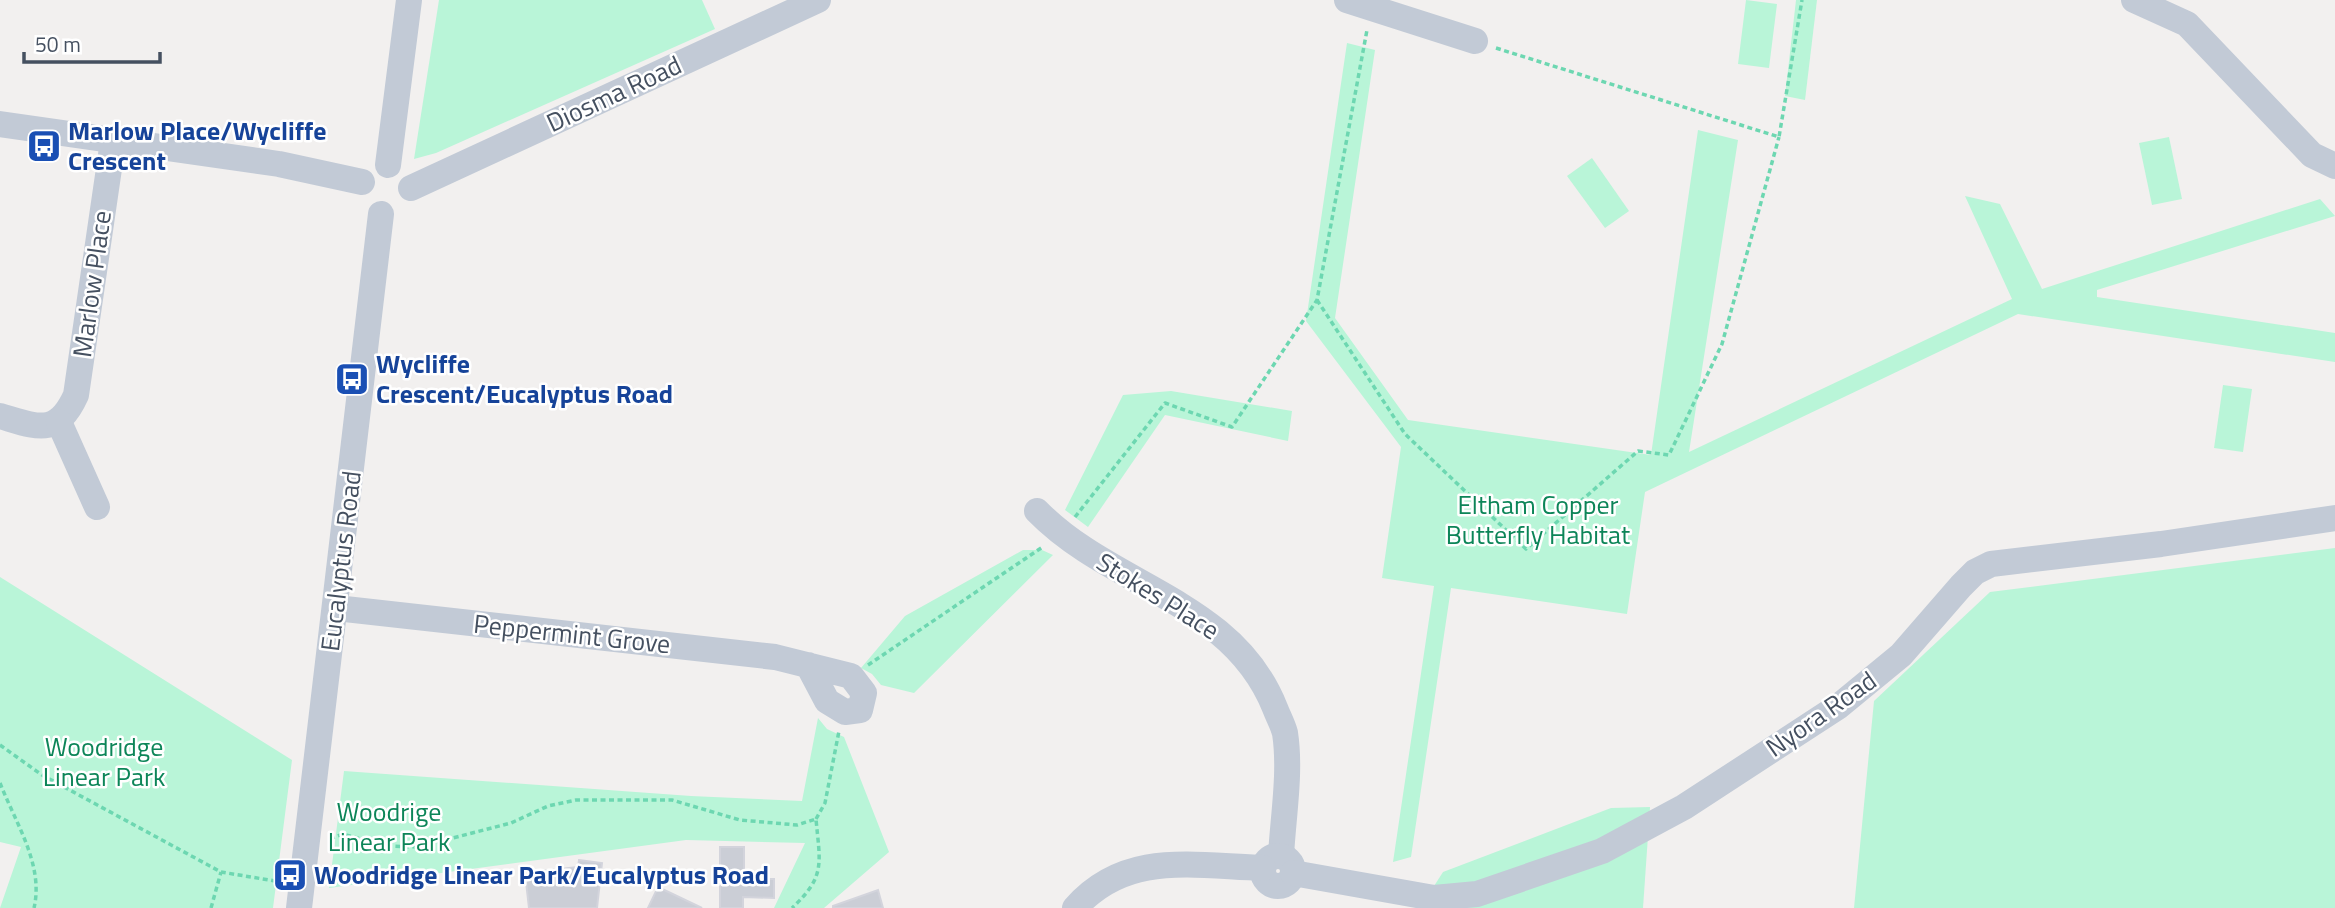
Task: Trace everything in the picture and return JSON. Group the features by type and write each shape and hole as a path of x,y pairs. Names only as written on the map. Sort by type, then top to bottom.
{"street":[{"path":"388,165 409,0"},
{"name":"Diosma Road","path":"411,188 818,0"},
{"path":"2134,0 2187,24 2312,155 2335,166"},
{"path":"1359,5 1475,41"},
{"path":"0,124 279,164 362,182"},
{"name":"Marlow Place","path":"59,422 76,395 113,141"},
{"path":"388,165 406,176 411,188 402,209 396,213 381,214 373,211 362,198 362,182 372,169 388,165"},
{"name":"Eucalyptus Road","path":"300,896 337,608 381,214"},
{"path":"0,416 32,425 47,426 59,422 97,508"},
{"name":"Stokes Place","path":"1037,511 1060,535 1206,621 1250,660 1269,692 1284,732 1279,866"},
{"name":"Nyora Road","path":"1075,908 1107,879 1132,870 1174,865 1279,866 1434,898 1476,894 1517,882 1602,851 1684,807 1839,706 1901,655 1975,572 1991,564 2161,544 2335,518"},
{"name":"Peppermint Grove","path":"337,608 775,657 851,676"},
{"path":"808,665 827,701 845,712 860,710 864,693 851,676"}],"path":[{"path":"1317,300 1405,434 1526,549 1638,451 1669,455 1723,344 1779,136 1802,0"},
{"path":"851,676 1060,535 1165,403 1232,426 1317,300 1359,5"},
{"path":"1475,41 1779,136"},
{"path":"792,908 816,881 819,865 816,819 825,803 845,712"},
{"path":"0,745 42,775 221,872 300,896"},
{"path":"0,783 35,865 38,888 34,908"},
{"path":"328,844 332,837 343,834 386,846 418,847 510,823 548,806 576,800 672,800 740,820 797,825 816,819"},
{"path":"211,908 221,872"}],"green space":[{"path":"439,0 702,0 715,29 436,153 414,159"},
{"path":"1746,0 1777,4 1769,68 1738,64"},
{"path":"1796,0 1817,0 1805,100 1785,96"},
{"name":"Eltham Copper Butterfly Habitat","path":"1347,43 1375,50 1335,318 1408,420 1651,455 1698,130 1738,140 1689,452 2012,299 1965,196 2000,204 2042,289 2320,199 2335,216 2097,290 2097,297 2335,333 2335,362 2018,314 1645,492 1627,614 1451,588 1411,857 1393,862 1434,586 1382,578 1401,447 1306,321"},
{"path":"2169,137 2182,199 2152,205 2139,143"},
{"path":"1592,158 1629,211 1605,228 1567,176"},
{"path":"2223,385 2252,389 2243,452 2214,448"},
{"path":"1171,391 1292,411 1288,441 1165,415 1088,527 1065,510 1123,395"},
{"path":"2335,548 2335,908 1854,908 1874,701 1990,592"},
{"path":"1023,550 1042,550 1053,555 914,693 881,685 872,674 861,668 905,616"},
{"name":"Woodridge Linear Park","path":"0,577 292,760 273,908 0,908 21,847 0,842"},
{"name":"Woodrige Linear Park","path":"818,718 827,729 844,737 889,852 824,908 774,908 805,843 686,840 329,888 344,771 691,796 802,801"},
{"path":"1650,807 1643,908 1420,908 1443,872 1611,808"}],"building":[{"path":"720,847 744,847 744,879 774,879 774,898 743,897 743,908 720,908"},
{"path":"579,860 602,863 597,908 529,908 525,873 578,867"},
{"path":"658,887 702,908 648,908"},
{"path":"878,890 883,908 833,908 833,906"}],"place":[{"name":"Marlow Place/Wycliffe Crescent","path":"44,146"},
{"name":"Wycliffe Crescent/Eucalyptus Road","path":"352,379"},
{"name":"Woodridge Linear Park/Eucalyptus Road","path":"290,875"}]}
